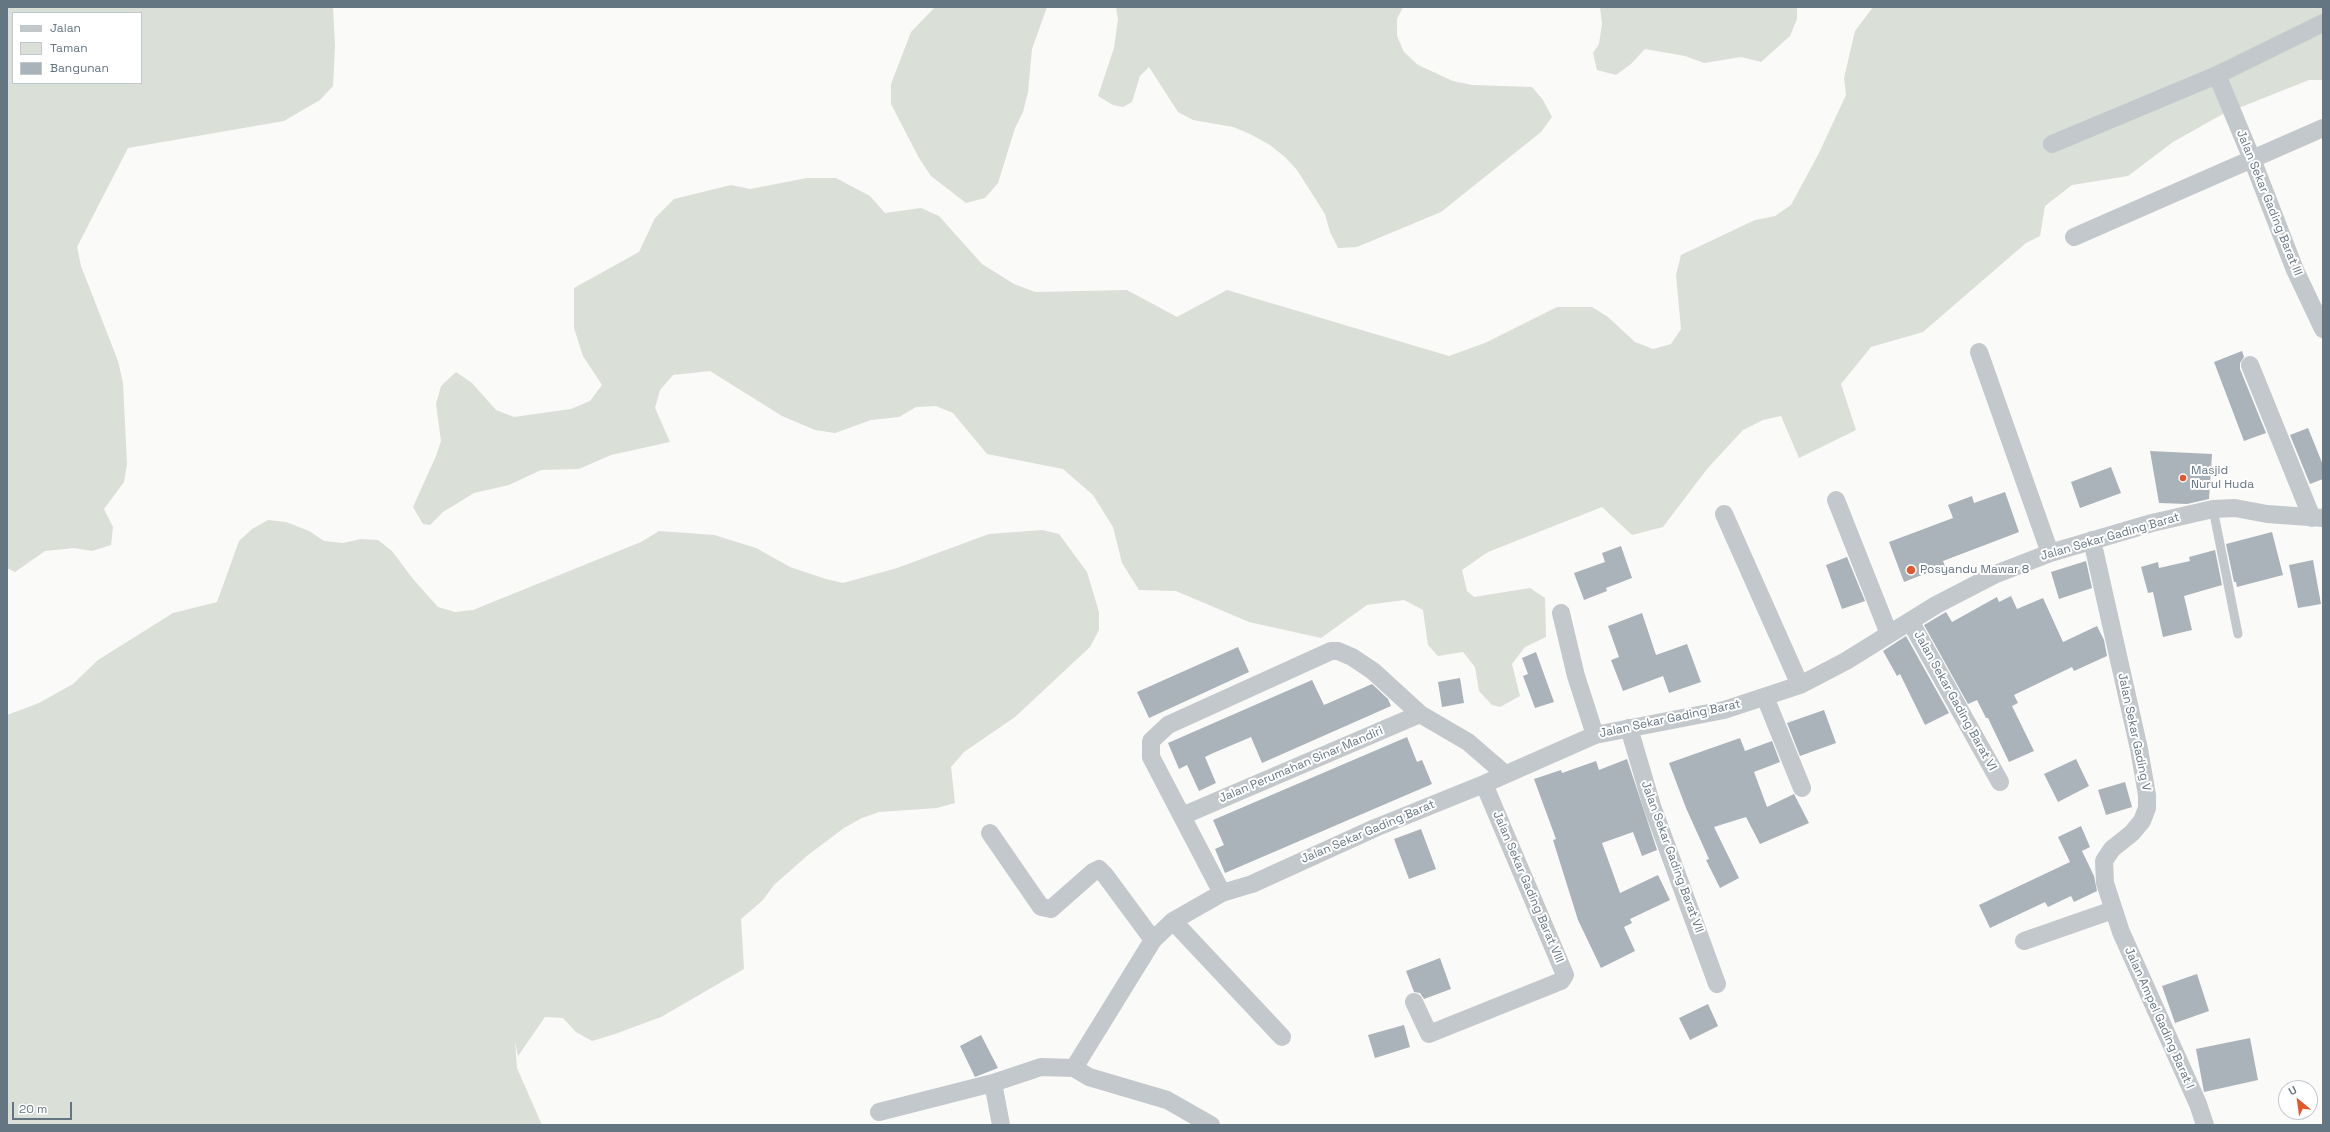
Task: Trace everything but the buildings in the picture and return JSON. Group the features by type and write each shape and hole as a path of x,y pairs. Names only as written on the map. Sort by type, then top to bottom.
{"street":[{"path":"2052,144 2216,75 2323,23"},
{"name":"Jalan Sekar Gading Barat III","path":"2216,75 2252,159 2295,270 2323,329"},
{"path":"2074,237 2323,128"},
{"path":"1979,352 2050,553"},
{"path":"2250,365 2320,520"},
{"path":"1836,500 1889,634"},
{"name":"Jalan Sekar Gading Barat","path":"1074,1068 1153,940 1173,921 1222,893 1252,884 1375,828 1484,784 1595,734 1724,710 1800,685 1835,668 1910,621 1996,574 2050,553 2152,523 2214,510 2234,508 2267,514 2320,520"},
{"path":"1724,514 1800,685"},
{"name":"Jalan Sekar Gading V","path":"2092,540 2139,749 2147,795 2146,808 2142,821 2132,833 2112,849 2104,861 2105,883 2113,910"},
{"path":"1561,613 1576,676 1595,734"},
{"name":"Jalan Sekar Gading Barat VI","path":"1910,621 2000,782"},
{"path":"1222,893 1151,757 1151,741 1168,725 1331,651 1338,651 1352,657 1373,671 1420,714 1468,742 1505,774"},
{"path":"1765,697 1802,788"},
{"name":"Jalan Perumahan Sinar Mandiri","path":"1182,816 1420,714"},
{"name":"Jalan Sekar Gading Barat VII","path":"1629,728 1652,806 1717,984"},
{"name":"Jalan Sekar Gading Barat VIII","path":"1414,1002 1429,1034 1561,981 1565,975 1484,784"},
{"path":"990,833 1041,907 1051,909 1093,872 1099,869 1153,940"},
{"path":"2024,941 2113,910"},
{"name":"Jalan Ampel Gading Barat I","path":"2113,910 2205,1125"},
{"path":"1173,921 1282,1037"},
{"path":"879,1112 993,1083 1041,1067 1074,1068 1089,1077 1106,1083 1167,1100 1211,1125"},
{"path":"993,1083 1001,1125"}],"lane":[{"path":"2214,510 2238,634"}],"green space":[{"path":"7,7 333,7 335,46 333,86 320,100 284,121 128,148 77,247 81,266 118,361 123,383 127,464 124,482 104,509 113,527 111,545 92,551 74,548 45,551 15,572 7,568"},
{"path":"935,7 1047,7 1032,49 1028,92 1023,112 1015,128 998,183 985,198 966,203 931,176 919,158 891,104 891,84 911,32"},
{"path":"1116,7 1403,7 1397,19 1397,36 1404,52 1418,65 1453,81 1472,85 1532,87 1543,100 1552,117 1541,132 1441,212 1357,247 1338,248 1330,232 1325,214 1297,170 1285,157 1270,145 1250,134 1233,127 1193,120 1178,112 1149,67 1140,76 1132,102 1123,107 1113,105 1098,96 1114,48 1118,19"},
{"path":"1600,7 1797,7 1797,19 1790,36 1761,62 1741,57 1704,63 1685,56 1645,49 1631,64 1616,75 1597,70 1593,53 1599,44 1602,24"},
{"path":"1873,7 2323,7 2323,80 2309,80 2221,115 2173,142 2128,176 2072,185 2045,206 2040,236 2026,243 1923,332 1871,347 1841,384 1856,430 1799,458 1781,416 1763,420 1743,430 1707,469 1663,527 1632,535 1602,507 1488,552 1462,570 1467,591 1474,597 1530,588 1545,598 1546,637 1525,647 1512,664 1520,696 1500,707 1492,705 1479,691 1475,667 1463,652 1438,656 1428,645 1423,610 1404,600 1367,605 1321,638 1249,622 1176,591 1139,590 1122,563 1113,527 1093,495 1063,469 987,454 953,413 936,406 916,407 899,417 871,420 835,433 815,430 782,416 710,371 673,375 660,390 655,408 670,442 611,455 579,469 541,470 509,485 474,493 443,512 430,525 423,524 413,507 436,456 441,441 436,404 441,386 456,372 472,383 496,410 514,417 571,409 590,401 602,385 583,356 574,328 574,288 639,252 655,218 674,199 731,185 750,189 807,178 836,178 870,196 885,213 921,208 939,216 982,264 1014,284 1035,292 1127,290 1177,317 1227,290 1449,356 1485,343 1557,307 1592,307 1608,317 1635,342 1653,349 1671,344 1681,329 1676,275 1681,255 1755,220 1775,216 1791,205 1819,153 1846,95 1844,78 1855,31"},
{"path":"268,520 286,522 309,531 324,541 343,543 361,539 378,540 392,551 413,579 438,607 455,612 473,610 641,542 659,531 714,535 756,548 790,567 843,583 897,568 989,534 1042,530 1059,534 1087,572 1099,612 1099,630 1090,647 1015,717 964,752 951,767 955,803 937,808 879,812 862,818 844,828 808,855 774,885 763,900 741,919 744,969 661,1017 615,1034 592,1041 576,1032 563,1018 545,1017 518,1056 515,1042 517,1068 542,1125 7,1125 7,715 39,703 73,684 98,660 173,613 217,602 239,541 252,529"}],"place":[{"name":"Masjid Nurul Huda","path":"2183,478"},
{"name":"Posyandu Mawar 8","path":"1911,570"}]}
